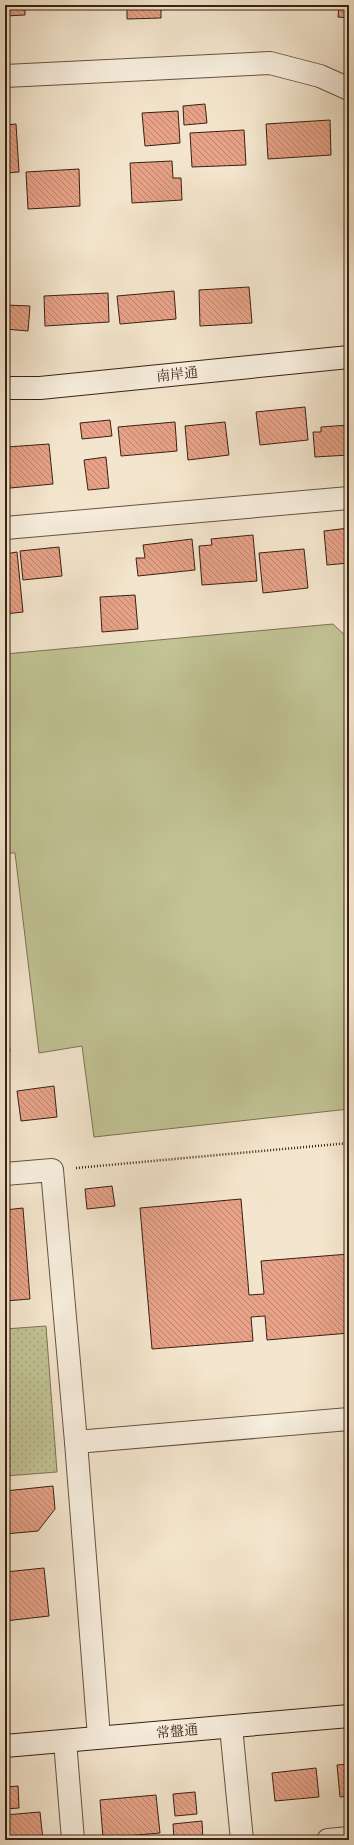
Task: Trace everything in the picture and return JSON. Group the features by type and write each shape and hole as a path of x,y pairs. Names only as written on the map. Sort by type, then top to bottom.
{"street":[{"path":"5,76 270,63 320,76 349,89"},
{"name":"南岸通","path":"5,388 40,388 349,357"},
{"path":"5,528 349,498"},
{"path":"5,1174 52,1170 76,1442 99,1737"},
{"path":"76,1442 349,1418"},
{"name":"常盤通","path":"5,1746 65,1742 99,1737 349,1716"},
{"path":"231,1727 242,1840"},
{"path":"65,1742 73,1840"},
{"path":"328,1840 349,1838"}],"path":[{"path":"52,1170 349,1143"}],"green space":[{"path":"333,624 349,639 349,1109 94,1137 82,1046 39,1053 15,853 5,853 5,654"},
{"path":"46,1326 57,1472 5,1476 5,1329"}],"building":[{"path":"5,5 25,5 25,15 5,16"},
{"path":"127,5 161,5 161,18 127,19"},
{"path":"339,5 349,5 349,18 338,17"},
{"path":"205,104 207,123 184,125 183,106"},
{"path":"178,111 180,143 145,146 142,113"},
{"path":"330,120 331,155 268,159 266,124"},
{"path":"16,124 19,172 5,173 5,125"},
{"path":"244,130 246,165 192,167 190,133"},
{"path":"172,161 173,178 181,178 182,200 132,203 130,163"},
{"path":"79,169 80,206 28,209 26,172"},
{"path":"249,287 252,323 200,326 199,290"},
{"path":"174,291 176,319 120,324 117,296"},
{"path":"108,293 109,322 45,326 44,296"},
{"path":"5,305 30,306 28,331 5,329"},
{"path":"305,407 308,440 260,445 256,412"},
{"path":"110,420 112,436 82,439 80,423"},
{"path":"175,422 177,451 121,456 118,427"},
{"path":"225,422 229,455 188,460 185,426"},
{"path":"349,425 349,455 315,457 313,432 321,432 321,427"},
{"path":"49,444 53,484 10,488 7,447"},
{"path":"106,457 109,488 88,490 84,460"},
{"path":"349,528 349,563 327,565 324,531"},
{"path":"253,535 257,581 202,585 199,546 212,545 211,539"},
{"path":"192,539 195,570 138,576 136,558 145,558 143,545"},
{"path":"59,547 62,576 23,580 20,551"},
{"path":"304,549 308,588 263,593 259,553"},
{"path":"17,552 23,612 5,614 5,554"},
{"path":"135,595 138,629 102,632 100,597"},
{"path":"8,1030 10,1052 5,1053 5,1031"},
{"path":"54,1086 57,1117 21,1121 17,1091"},
{"path":"112,1186 115,1206 87,1209 85,1189"},
{"path":"241,1199 249,1295 264,1294 261,1261 349,1254 349,1333 267,1340 265,1316 251,1317 253,1341 152,1349 140,1208"},
{"path":"23,1208 30,1299 5,1301 5,1210"},
{"path":"53,1486 55,1509 38,1531 5,1534 5,1491"},
{"path":"44,1568 49,1616 5,1621 5,1572"},
{"path":"349,1764 349,1796 340,1797 337,1765"},
{"path":"316,1768 319,1797 275,1801 272,1773"},
{"path":"18,1786 19,1808 5,1809 5,1787"},
{"path":"195,1792 197,1814 175,1816 173,1794"},
{"path":"156,1795 160,1833 103,1838 100,1800"},
{"path":"40,1812 43,1840 5,1840 5,1815"},
{"path":"202,1821 203,1840 174,1840 173,1824"}]}
